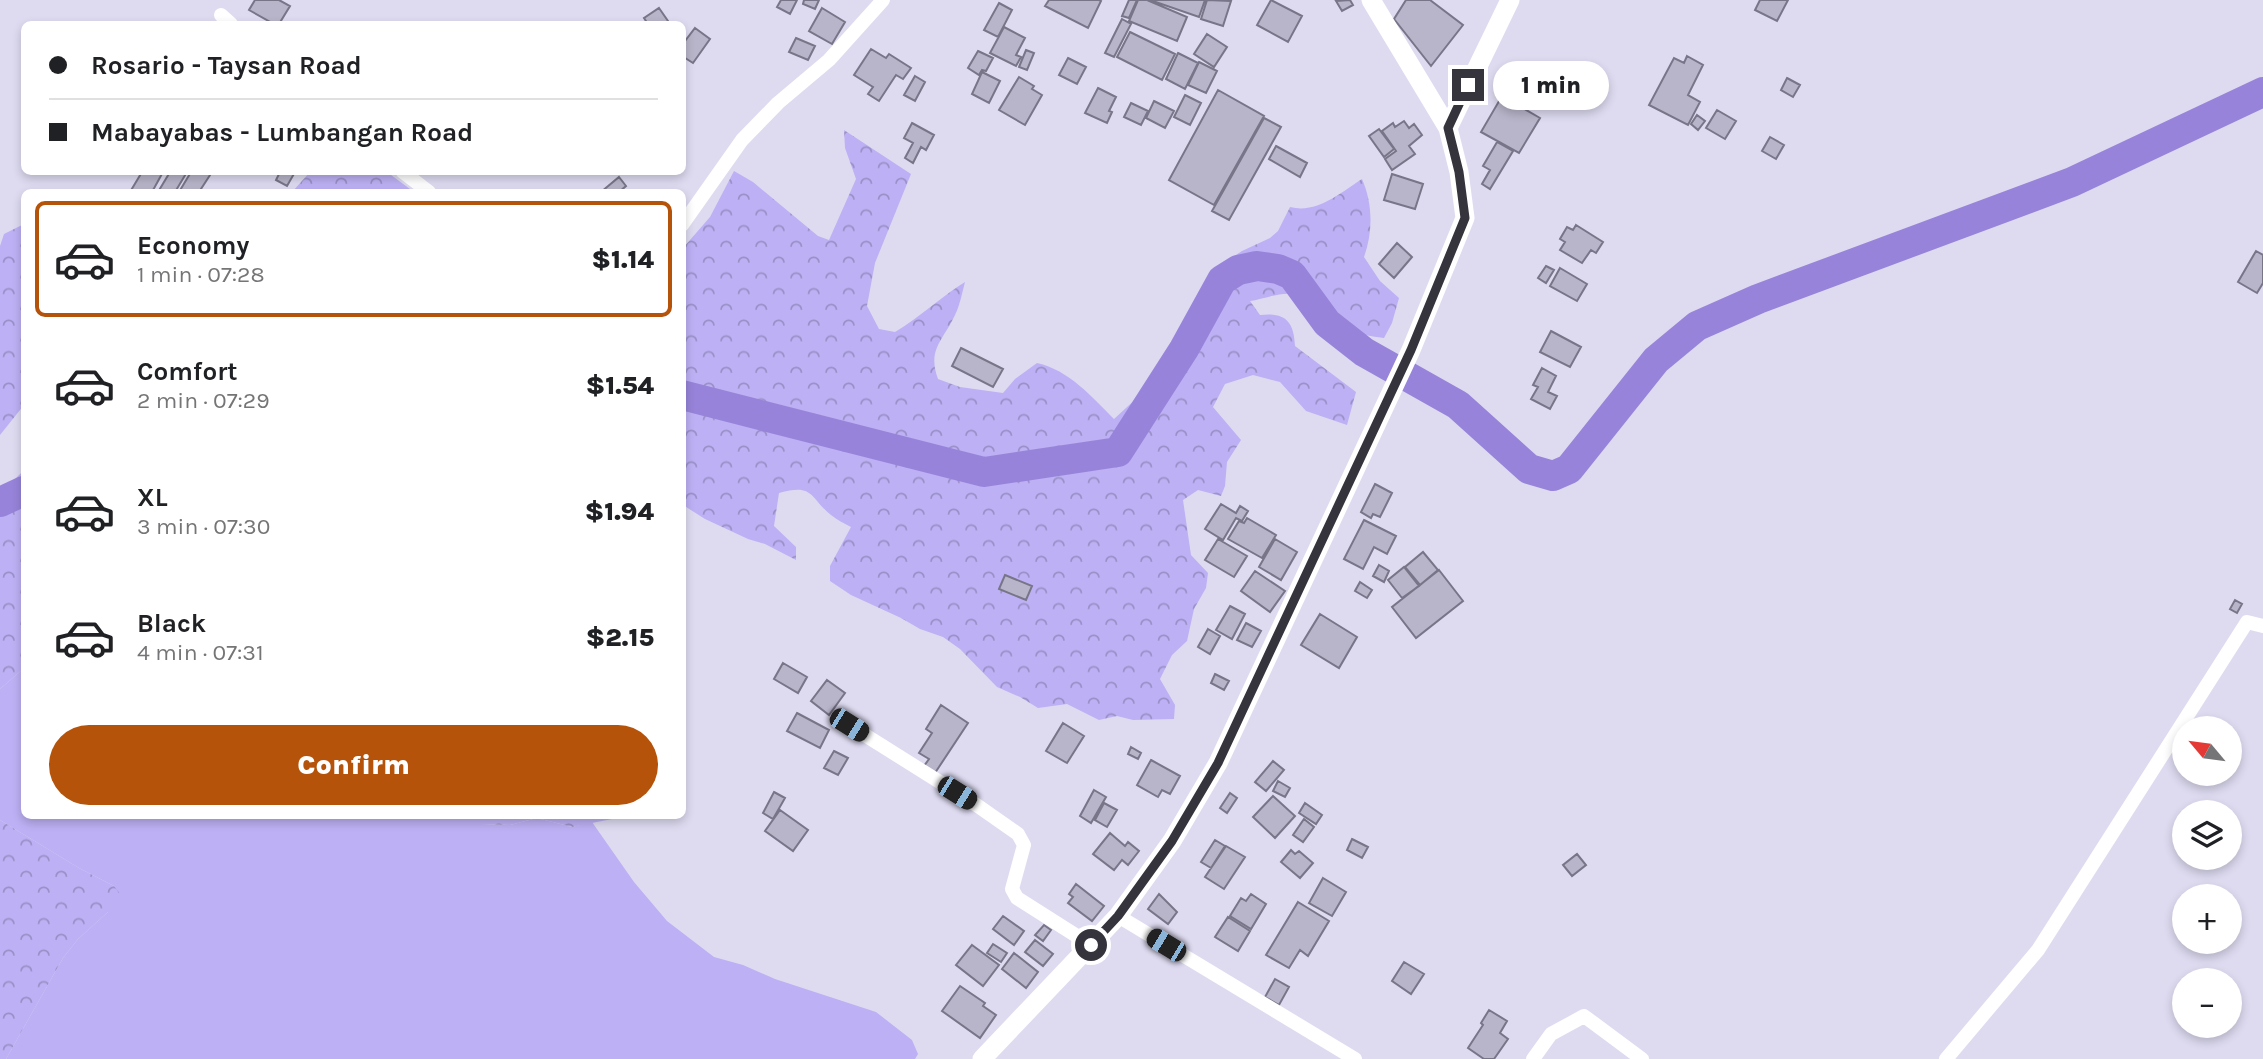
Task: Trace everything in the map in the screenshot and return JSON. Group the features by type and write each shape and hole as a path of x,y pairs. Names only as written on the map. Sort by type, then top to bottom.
{"main road":[{"path":"982,1059 1118,916 1172,841 1218,763 1411,350 1465,218 1459,172 1448,128 1371,0"},
{"path":"1448,128 1510,0"}],"street":[{"path":"686,219 742,140 778,103 829,60 883,0"},
{"path":"407,175 425,189"},
{"path":"1946,1059 2038,950 2247,622 2263,626"},
{"path":"849,725 1018,834 1024,845 1012,889 1017,898 1091,945"},
{"path":"1118,916 1355,1059"},
{"path":"1533,1059 1552,1034 1584,1016 1643,1059"}],"green space":[{"path":"844,130 911,174 875,263 867,306 879,329 895,332 965,282 957,311 935,352 938,379 960,387 1003,393 1015,379 1037,363 1070,378 1114,419 1152,384 1222,264 1270,238 1278,231 1290,207 1310,208 1319,205 1362,179 1371,218 1364,257 1380,281 1399,298 1392,323 1384,338 1347,328 1314,301 1301,295 1283,294 1250,301 1260,315 1276,315 1286,320 1293,330 1295,346 1356,392 1347,425 1306,411 1280,382 1253,375 1225,384 1213,407 1241,440 1227,462 1225,486 1221,496 1198,490 1183,500 1191,555 1208,573 1206,588 1194,609 1187,641 1172,655 1160,679 1175,705 1174,719 1133,720 1117,716 1099,720 1067,704 1038,708 997,687 960,649 943,637 920,629 851,595 830,581 830,566 851,527 831,515 805,491 790,490 779,493 774,526 796,547 796,560 705,519 686,507 686,245 710,217 734,171 753,182 818,236 829,240 856,179 845,148"},
{"path":"307,175 391,175 410,189 295,189"},
{"path":"21,226 21,409 0,435 0,246 4,234"},
{"path":"21,473 21,671 0,689 0,501 10,484"},
{"path":"21,671 21,819 481,819 482,824 510,825 541,819 572,827 592,822 634,882 667,921 714,957 876,1012 912,1040 918,1054 915,1059 6,1059 63,958 78,939 108,912 114,886 0,820 0,689"},
{"path":"480,819 533,819 510,825 481,824"},
{"path":"541,819 612,819 572,827"},
{"path":"0,820 114,886 121,895 63,958 6,1059 0,1059"}],"building":[{"path":"255,0 279,0 290,6 281,21 269,21 249,10"},
{"path":"781,0 797,0 790,14 777,7"},
{"path":"804,0 819,0 815,9 803,4"},
{"path":"1049,0 1101,1 1088,28 1045,6"},
{"path":"1129,0 1137,0 1129,18 1122,16"},
{"path":"1138,0 1147,0 1187,17 1177,41 1129,21"},
{"path":"1150,0 1205,0 1199,17"},
{"path":"1207,0 1231,1 1223,26 1201,19"},
{"path":"1271,0 1302,16 1288,42 1257,25"},
{"path":"1350,0 1353,5 1342,11 1336,1"},
{"path":"1406,0 1430,0 1463,25 1431,66 1394,19"},
{"path":"1760,0 1788,0 1777,21 1755,10"},
{"path":"999,3 1012,10 998,37 984,30"},
{"path":"659,8 668,21 646,21 644,18"},
{"path":"822,8 845,22 832,44 809,31"},
{"path":"1122,19 1131,24 1114,57 1105,53"},
{"path":"1004,27 1025,38 1016,55 1021,57 1016,66 990,53"},
{"path":"695,28 710,39 693,63 686,59 686,40"},
{"path":"1130,32 1175,54 1162,80 1117,57"},
{"path":"1207,34 1227,47 1214,67 1194,54"},
{"path":"796,38 815,46 808,60 789,52"},
{"path":"871,49 886,58 889,54 911,68 903,79 896,75 879,101 868,94 873,87 854,75"},
{"path":"1026,50 1034,53 1027,70 1019,67"},
{"path":"978,51 993,58 986,71 982,70 979,75 968,68"},
{"path":"1178,53 1198,63 1185,89 1166,79"},
{"path":"1687,56 1703,65 1688,95 1700,102 1688,125 1649,105 1674,58 1684,63"},
{"path":"1068,58 1086,67 1077,84 1059,75"},
{"path":"1199,62 1217,71 1206,93 1188,85"},
{"path":"982,72 1000,81 989,103 972,94"},
{"path":"915,76 925,82 915,101 904,95"},
{"path":"1019,77 1034,86 1032,89 1042,95 1025,125 999,110"},
{"path":"1787,78 1800,85 1793,97 1781,90"},
{"path":"1098,88 1116,97 1107,123 1085,113"},
{"path":"1218,90 1264,116 1214,205 1169,180"},
{"path":"1185,95 1201,103 1190,125 1174,117"},
{"path":"1502,96 1540,118 1519,153 1481,132"},
{"path":"1154,101 1174,111 1165,128 1146,118"},
{"path":"1131,103 1148,111 1141,125 1124,117"},
{"path":"1717,110 1736,121 1725,139 1706,128"},
{"path":"1697,115 1705,121 1698,130 1691,124"},
{"path":"1264,118 1281,127 1229,220 1212,211"},
{"path":"1404,121 1409,128 1414,124 1422,135 1409,146 1415,154 1392,170 1385,159 1396,151 1382,131 1393,123 1395,127"},
{"path":"912,123 934,135 926,150 921,147 913,163 905,158 913,143 904,138"},
{"path":"1379,129 1394,149 1384,157 1369,136"},
{"path":"1770,137 1784,145 1776,159 1762,151"},
{"path":"1497,142 1513,151 1490,189 1482,184 1490,170 1483,166"},
{"path":"1276,146 1307,163 1300,177 1269,159"},
{"path":"1392,174 1423,184 1415,209 1384,200"},
{"path":"140,175 161,175 154,189 132,189"},
{"path":"168,175 185,175 177,189 160,189"},
{"path":"189,175 210,175 201,189 181,189"},
{"path":"278,175 293,175 287,186 276,180"},
{"path":"619,177 626,186 622,189 605,189"},
{"path":"1576,225 1603,242 1596,253 1591,250 1582,263 1560,250 1565,242 1560,239 1567,227 1573,230"},
{"path":"1397,243 1412,257 1394,278 1379,264"},
{"path":"2256,251 2263,255 2263,283 2257,293 2238,282"},
{"path":"1546,266 1554,270 1546,283 1538,278"},
{"path":"1560,268 1587,284 1577,301 1550,286"},
{"path":"1551,331 1581,347 1570,367 1540,352"},
{"path":"961,348 1003,369 993,387 952,366"},
{"path":"1542,368 1556,376 1548,392 1557,396 1550,409 1531,399 1538,387 1533,385"},
{"path":"1375,484 1392,493 1380,517 1373,514 1371,518 1361,512"},
{"path":"1221,504 1236,513 1240,506 1248,511 1242,521 1236,518 1223,540 1205,529"},
{"path":"1247,518 1276,535 1262,558 1228,539 1239,521 1244,523"},
{"path":"1364,520 1396,536 1387,554 1374,547 1363,569 1344,559"},
{"path":"1218,539 1247,556 1234,577 1205,560"},
{"path":"1275,539 1297,552 1281,580 1259,567"},
{"path":"1423,552 1438,570 1420,585 1405,567"},
{"path":"1379,565 1389,571 1384,582 1373,576"},
{"path":"1404,567 1419,586 1402,598 1388,580"},
{"path":"1439,570 1463,601 1416,638 1392,607"},
{"path":"1255,571 1285,591 1270,612 1241,591"},
{"path":"1005,575 1032,586 1026,600 999,589"},
{"path":"1360,582 1372,590 1367,598 1355,591"},
{"path":"2235,600 2242,604 2237,613 2230,609"},
{"path":"1230,606 1245,614 1232,639 1216,630"},
{"path":"1320,614 1357,637 1339,668 1301,645"},
{"path":"1246,623 1261,631 1252,647 1237,640"},
{"path":"1208,629 1220,636 1210,654 1198,647"},
{"path":"783,663 807,677 798,693 774,679"},
{"path":"1215,674 1229,681 1224,690 1211,683"},
{"path":"827,680 845,693 829,715 811,701"},
{"path":"941,705 968,723 935,773 924,766 929,759 919,753 932,733 926,729"},
{"path":"797,713 829,730 820,748 787,731"},
{"path":"1063,723 1084,736 1067,763 1046,751"},
{"path":"1131,747 1141,753 1138,759 1128,754"},
{"path":"834,751 848,758 838,775 824,768"},
{"path":"1151,760 1180,776 1170,794 1162,790 1158,797 1137,785"},
{"path":"1273,761 1284,770 1266,791 1255,782"},
{"path":"1278,781 1290,788 1285,797 1273,791"},
{"path":"1094,790 1106,797 1091,823 1080,816"},
{"path":"774,792 785,798 773,819 763,813"},
{"path":"1230,793 1237,798 1227,813 1220,808"},
{"path":"1273,796 1295,816 1275,838 1253,817"},
{"path":"1104,803 1117,810 1107,827 1095,820"},
{"path":"1305,803 1322,815 1316,824 1299,813"},
{"path":"780,810 808,830 793,851 765,831"},
{"path":"1304,819 1314,827 1303,842 1293,835"},
{"path":"1110,833 1125,846 1128,842 1139,851 1128,865 1122,860 1114,870 1093,854"},
{"path":"1352,839 1368,847 1362,858 1347,850"},
{"path":"1215,840 1225,846 1211,868 1201,862"},
{"path":"1226,846 1245,857 1224,889 1205,877"},
{"path":"1291,850 1295,854 1299,851 1313,863 1300,878 1281,862"},
{"path":"1577,854 1586,865 1572,876 1563,865"},
{"path":"1323,878 1346,892 1332,916 1309,903"},
{"path":"1076,884 1104,906 1092,921 1068,903 1073,897 1069,894"},
{"path":"1159,894 1177,912 1168,924 1148,909"},
{"path":"1251,894 1266,904 1251,929 1230,916 1241,898 1246,901"},
{"path":"1298,902 1329,921 1308,956 1300,950 1289,968 1266,955"},
{"path":"1003,916 1024,931 1014,945 993,929"},
{"path":"1228,917 1250,931 1238,951 1215,937"},
{"path":"1044,925 1051,930 1043,941 1035,935"},
{"path":"1035,940 1053,954 1043,966 1025,952"},
{"path":"993,944 1007,953 1001,962 987,953"},
{"path":"972,945 999,965 983,986 956,965"},
{"path":"1014,953 1038,972 1026,988 1002,969"},
{"path":"1404,962 1424,974 1411,994 1392,981"},
{"path":"1275,979 1289,987 1279,1005 1265,997"},
{"path":"960,986 985,1003 983,1006 996,1015 980,1038 942,1011"},
{"path":"1489,1010 1507,1021 1500,1033 1508,1039 1494,1059 1484,1059 1468,1048"}],"waterway":[{"path":"686,396 984,472 1118,452 1184,349 1222,280 1238,270 1257,266 1278,269 1292,275 1327,323 1364,352 1458,405 1529,469 1553,476 1569,469 1656,360 1697,326 1758,299 2072,182 2263,92"},
{"path":"0,502 21,492"}],"route":[{"path":"1091,945 1118,916 1172,841 1218,763 1411,350 1465,218 1459,172 1448,128 1468,85"}]}
